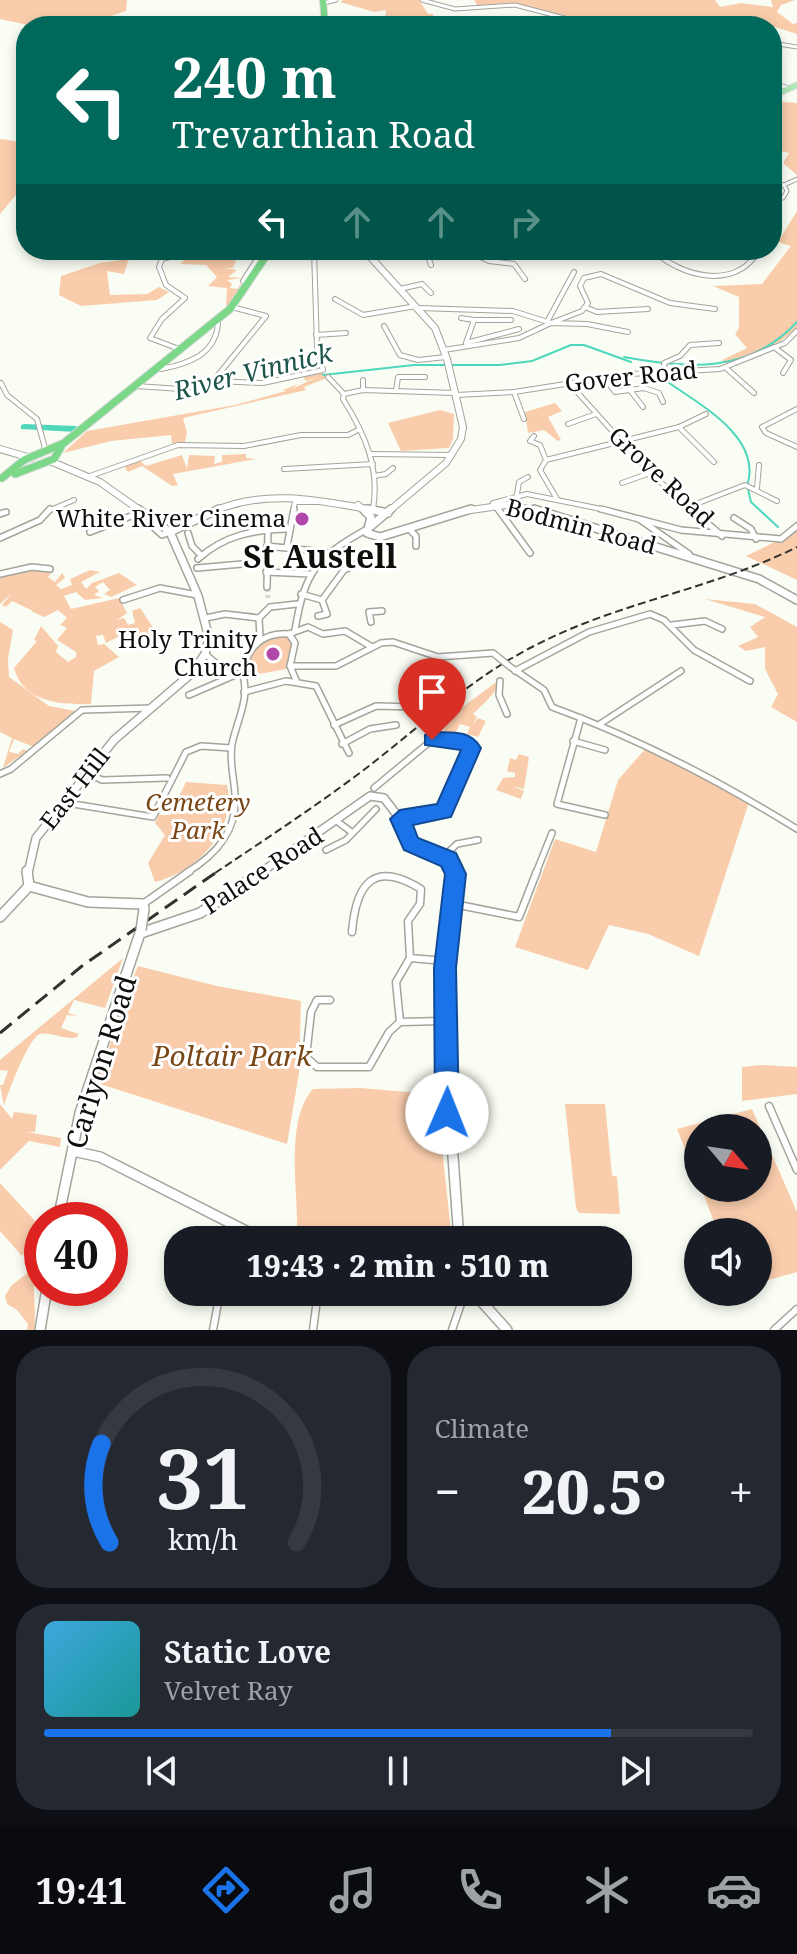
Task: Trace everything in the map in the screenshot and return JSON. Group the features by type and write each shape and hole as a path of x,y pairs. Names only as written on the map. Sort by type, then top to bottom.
{"highway":[{"path":"1,478 28,462 50,456 136,385 202,338 231,308 259,260"},
{"path":"136,385 161,369 231,308"}],"main road":[{"path":"782,91 797,85"}],"street":[{"path":"323,1 336,0"},
{"path":"422,0 429,5 447,7 514,5 556,16"},
{"path":"782,86 788,88"},
{"path":"783,198 787,191 784,185 797,179"},
{"path":"162,260 161,277 170,289 185,298 162,319 150,338 182,350"},
{"path":"243,281 258,260"},
{"path":"136,385 181,389 214,381 276,382 323,370 318,360 316,335 314,260"},
{"path":"296,680 290,666 295,643 292,632 297,604 310,574 326,552 369,528 452,455 463,427 447,359 435,328 373,260"},
{"path":"429,260 431,265"},
{"path":"487,260 514,264 525,279"},
{"path":"664,260 668,264 707,274 736,274 746,269 752,260"},
{"path":"549,322 574,272"},
{"path":"465,346 519,338 585,307 588,303 580,286 584,278 601,274 678,305 715,309"},
{"path":"400,289 422,282 431,293"},
{"path":"335,299 363,315 407,307 513,311 549,322 587,324 628,332"},
{"path":"403,302 407,307"},
{"path":"585,307 597,312 648,309"},
{"path":"214,381 266,316 231,308"},
{"path":"461,318 511,320"},
{"path":"465,346 474,320"},
{"path":"161,369 185,363 206,352 216,339 218,324"},
{"path":"384,326 400,355 418,360 447,359 465,346 519,329"},
{"name":"Gover Road","path":"344,394 363,390 455,394 514,392 664,367 726,368 774,347 797,331"},
{"path":"316,335 346,333"},
{"path":"664,367 693,343 719,343"},
{"path":"774,347 794,360 783,373"},
{"path":"726,368 754,393"},
{"path":"328,377 344,394 343,399 357,420 358,430 371,454 373,509"},
{"path":"396,391 398,377 425,377"},
{"path":"604,377 615,392 650,389 666,400"},
{"path":"363,380 363,390"},
{"name":"Grove Road","path":"568,382 620,443 722,536"},
{"path":"1,383 7,395 34,415 50,456 90,476 170,532 206,618 209,638 205,654 230,675"},
{"path":"630,390 643,407"},
{"path":"514,392 524,419"},
{"path":"797,409 762,427 766,433 797,447"},
{"path":"568,424 596,414"},
{"path":"557,499 540,470 546,460 679,427 706,414"},
{"path":"679,427 714,462"},
{"path":"90,476 117,463 178,445 244,446 301,435 348,435 358,430"},
{"path":"534,436 530,441 540,445 540,452 546,460"},
{"path":"0,449 13,451 28,462"},
{"path":"371,454 452,455"},
{"path":"284,469 327,464 342,467 373,464"},
{"path":"755,488 759,465"},
{"path":"374,476 386,474 393,468"},
{"path":"622,483 650,473"},
{"path":"517,494 519,482 528,477"},
{"path":"688,507 745,485 777,501"},
{"path":"530,553 493,503 517,494 557,499 681,530 756,539 788,535 797,526"},
{"path":"90,532 131,516 150,524 162,535 204,515 256,499 290,496 358,505 388,513"},
{"path":"0,538 40,520 51,508 74,500"},
{"path":"287,546 295,502 316,504 324,500"},
{"name":"Bodmin Road","path":"369,528 369,535 380,537 493,503 527,507 769,583 797,600"},
{"path":"358,505 370,514 369,528"},
{"path":"634,516 699,561"},
{"path":"734,518 751,529 756,539"},
{"path":"188,533 198,557 254,526 290,529"},
{"path":"267,587 265,562 268,528"},
{"path":"409,529 416,536 416,546"},
{"path":"267,546 326,552"},
{"path":"197,568 265,562"},
{"path":"322,600 344,570 355,565"},
{"path":"0,574 50,566"},
{"path":"266,572 310,574"},
{"path":"123,600 147,589 163,587 198,596"},
{"path":"301,594 322,600"},
{"path":"268,598 270,607"},
{"path":"318,616 328,615 322,600"},
{"path":"260,638 259,618 270,607 297,604"},
{"path":"371,622 369,612 382,611"},
{"path":"515,671 580,636 650,614 672,625 696,651 740,672 750,681"},
{"path":"206,618 259,618"},
{"path":"672,625 705,621 722,629"},
{"path":"0,917 5,904 29,886 88,902 144,907 161,885 215,856 235,812 231,748 244,692 242,672 252,647 260,638 312,628 323,634 345,631 373,647"},
{"path":"290,666 336,666 373,647 393,642 438,657 493,653 544,690 552,707 626,734 711,776 797,829"},
{"name":"East Hill","path":"29,886 27,876 31,848 109,745 183,683 205,654"},
{"path":"599,725 681,671"},
{"path":"189,695 242,672"},
{"path":"244,692 296,680 318,687 342,744 349,753"},
{"path":"500,681 499,695 507,714"},
{"path":"334,725 376,706 415,707"},
{"path":"0,774 82,710 152,708"},
{"path":"581,718 557,804 605,815"},
{"path":"342,744 370,729 396,725"},
{"path":"400,819 444,811 471,748 464,740 432,740 376,792 400,819 411,844 443,857 455,874 445,961 443,1021 449,1171 457,1226"},
{"path":"573,741 605,750"},
{"path":"67,803 153,817 167,778 191,749 231,748"},
{"path":"89,774 102,780 167,778"},
{"name":"Palace Road","path":"141,932 200,913 338,822 376,792"},
{"path":"326,850 338,846 376,809"},
{"path":"338,822 350,831"},
{"path":"453,904 519,917 552,833"},
{"path":"443,857 457,844 478,840"},
{"path":"352,932 355,900 373,879 389,874 417,884 421,889 420,904 408,921 410,958 396,982 400,1022"},
{"name":"Carlyon Road","path":"62,1202 80,1113 141,932 144,907"},
{"path":"410,958 445,961"},
{"path":"330,1000 317,1000 311,1012 306,1057 317,1067 369,1067 376,1058 381,1039 400,1022 443,1021"},
{"path":"769,1106 797,1170"},
{"path":"73,1151 100,1157 237,1226"},
{"path":"40,1330 44,1306"},
{"path":"213,1330 217,1306"},
{"path":"313,1330 316,1306"},
{"path":"452,1330 460,1306"},
{"path":"486,1306 507,1330"},
{"path":"774,1330 797,1309"}],"green space":[{"path":"0,0 127,0 126,11 111,16 16,16 16,22 0,19"},
{"path":"419,0 428,14 433,16 385,16 386,10 374,12 340,2"},
{"path":"474,0 715,0 720,7 741,3 773,7 771,0 795,0 781,5 777,12 793,24 797,23 797,34 782,29 782,16 567,16 521,5 477,5"},
{"path":"782,102 797,103 797,175 783,163 789,153 782,151"},
{"path":"0,139 16,141 16,195 0,214"},
{"path":"797,211 797,328 780,342 726,364 722,360 747,348 735,334 739,328 739,297 713,286 762,284 791,246 782,243 782,235"},
{"path":"130,260 124,274 107,271 110,295 147,294 159,287 169,292 157,300 81,306 59,295 61,276 100,263"},
{"path":"184,260 236,260 233,268 225,268 237,270 228,277 242,278 227,280 232,284 230,288 237,289 259,260 234,300 198,333 226,307 227,288 208,286 217,277 206,265 180,264"},
{"path":"322,372 327,378 304,387 306,390 183,418 187,433 185,442 172,444 171,435 111,441 63,453 87,431 235,405 286,391 283,390 298,384 292,389 317,377 306,381 303,377"},
{"path":"555,403 562,411 548,417 561,440 544,430 528,433 525,412"},
{"path":"440,410 454,414 453,439 449,448 401,451 388,423"},
{"path":"246,454 246,458 256,459 173,474 178,485 172,486 142,466 128,472 124,466 138,459 146,466 182,455 187,469 189,455 215,456 214,464 222,462 222,455"},
{"path":"797,531 797,580 746,556"},
{"path":"34,569 54,570 48,577 55,582 62,573 65,578 56,585 61,589 72,585 70,579 90,570 100,572 81,582 86,589 92,583 119,573 137,585 111,597 104,594 110,590 103,582 95,587 99,591 94,595 103,598 85,600 76,592 64,596 71,609 119,598 127,613 117,620 124,618 128,625 135,623 132,611 140,608 159,636 148,642 147,635 122,635 106,643 103,635 96,636 98,645 104,644 119,657 94,671 91,704 45,700 26,689 19,680 14,668 37,641 34,640 41,626 58,646 56,652 68,662 76,657 76,652 57,640 67,628 60,625 67,618 58,610 44,617 31,611 34,607 31,610 12,601 6,607 2,605 11,594 0,604 0,578"},
{"path":"705,599 755,604 797,627 797,722 771,707 778,694 765,669 765,647 746,651 738,646 758,637 750,627 765,617"},
{"path":"0,622 13,630 8,659 9,677 49,706 75,711 34,747 14,739 9,752 18,754 23,749 27,751 3,768 12,738 0,732"},
{"path":"283,635 293,642 286,669 248,676 248,660 255,648"},
{"path":"495,683 499,685 473,714 477,717 472,725 478,718 486,721 478,737 467,734 470,727 460,724 455,734 441,734 456,712"},
{"path":"646,748 749,802 699,956 648,934 609,925 588,970 515,947 555,839 596,852 618,780"},
{"path":"519,754 529,757 524,789 513,786 524,791 521,799 496,790 503,778 515,777 515,773 507,771 510,758 516,760"},
{"name":"Cemetery Park","path":"186,782 227,785 226,818 220,833 199,859 171,877 155,882 148,863 165,835 155,823 159,815 170,815"},
{"path":"123,958 105,1008 74,1000 68,1013 78,1016 67,1015 61,1028 79,1034 77,1037 44,1033 35,1037 19,1066 4,1106 0,1085 3,1085 8,1071 0,1070 0,1060"},
{"name":"Poltair Park","path":"138,966 217,986 301,1001 299,1073 287,1144 97,1083 113,1036 111,1033"},
{"path":"742,1067 797,1067 797,1094 742,1101"},
{"path":"360,1088 443,1095 442,1149 450,1226 297,1226 295,1161 298,1121 313,1089"},
{"path":"0,1104 12,1119 14,1112 37,1115 35,1132 27,1132 61,1138 60,1147 29,1141 0,1170"},
{"path":"565,1104 605,1104 612,1175 617,1177 620,1214 579,1213 576,1208"},
{"path":"752,1109 754,1114 733,1114"},
{"path":"684,1127 684,1146 677,1129"},
{"path":"772,1155 797,1212 797,1272 772,1279 772,1218 713,1218 706,1202 772,1202"},
{"path":"0,1183 24,1209 22,1256 0,1231"},
{"path":"24,1276 24,1306 35,1306 34,1330 27,1330 28,1324 17,1310 7,1304 5,1296 11,1286"}],"waterway":[{"path":"624,357 671,364 716,364 759,351 797,322"},
{"name":"River Vinnick","path":"323,375 414,365 499,365 532,361 571,345 584,345 631,362"},
{"path":"658,375 705,407 734,434 744,449 749,465 748,483"},
{"name":"River Vinnick","path":"24,427 76,429"},
{"path":"748,489 751,502 778,527"}],"tunnel":[{"path":"267,587 268,598"}],"railway":[{"path":"215,873 347,783 490,672 536,645 600,617 732,574 797,547"},
{"path":"0,1033 82,966 218,871"}],"place":[{"name":"White River Cinema","path":"302,519"},
{"name":"Holy Trinity Church","path":"273,654"}],"district":[{"name":"St Austell","path":"320,557"}],"route":[{"path":"432,740 464,740 471,748 444,811 400,819 411,844 449,860 455,874 443,1021 447,1113"}]}
